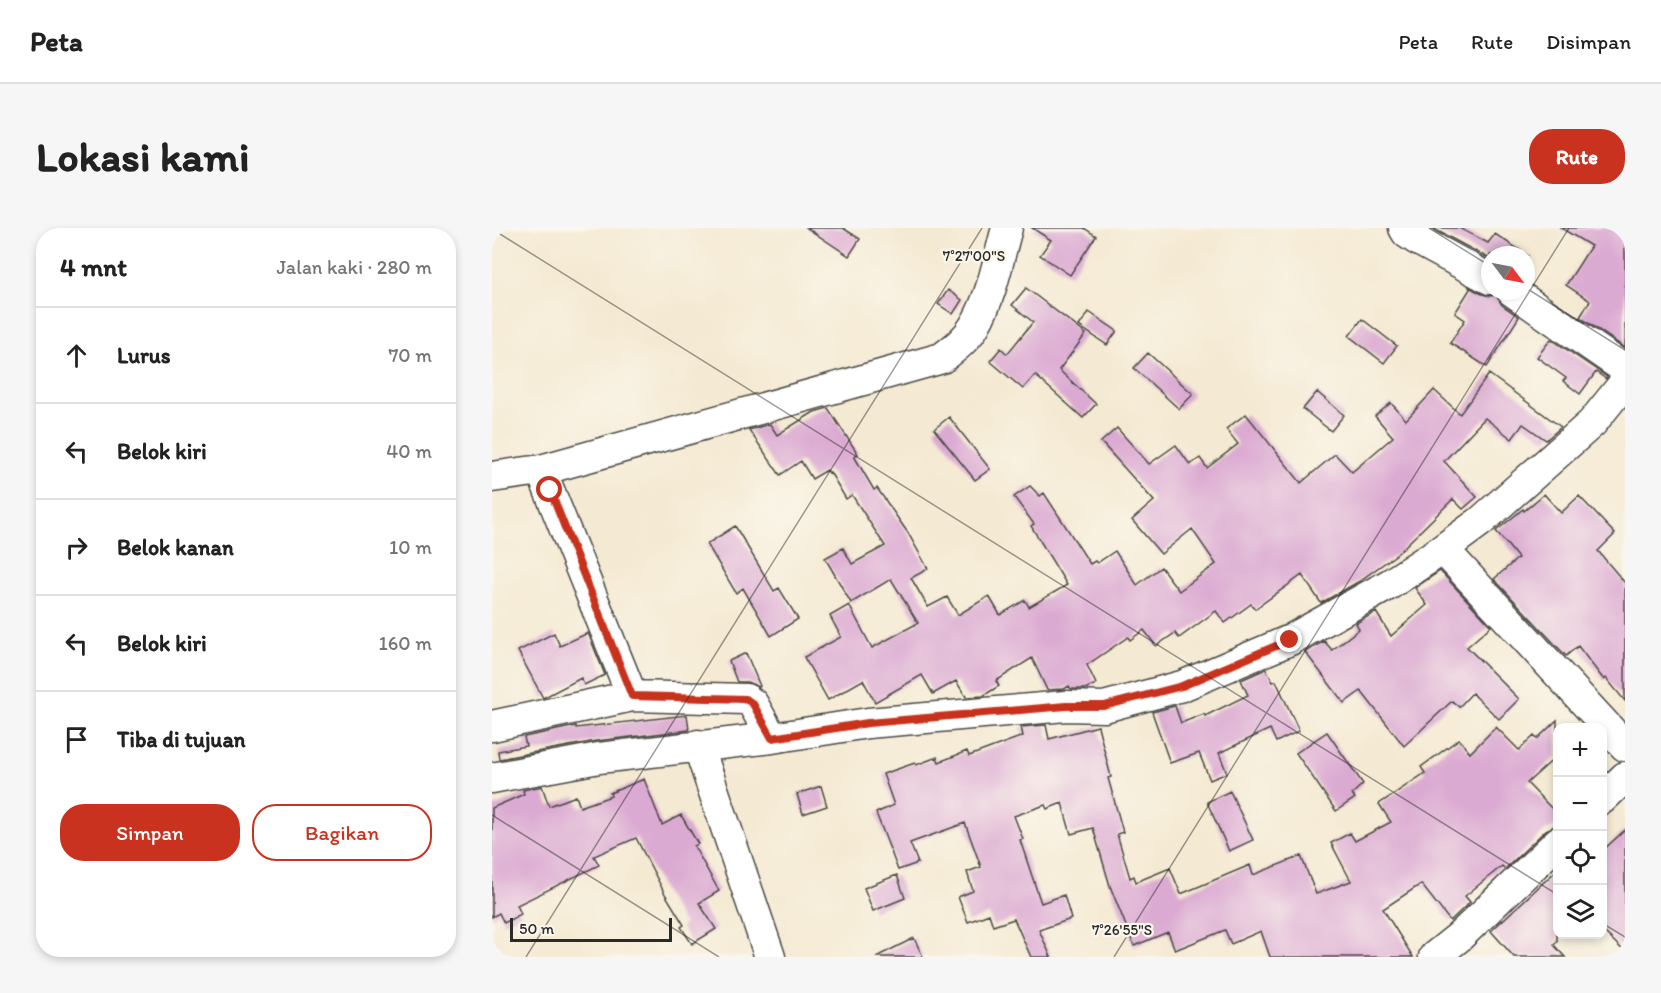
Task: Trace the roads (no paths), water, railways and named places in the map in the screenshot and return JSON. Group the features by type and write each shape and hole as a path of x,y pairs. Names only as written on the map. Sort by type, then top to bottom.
{"street":[{"path":"492,477 541,470 942,358 960,344 974,326 984,307 1007,228"},
{"path":"1404,228 1416,239 1481,274"},
{"path":"1525,300 1625,369"},
{"path":"492,778 599,758 772,738 868,723 1066,706 1104,706 1182,686 1290,640 1390,584 1443,549 1481,521 1592,423 1625,382"},
{"path":"541,470 632,696"},
{"path":"1443,549 1625,746"},
{"path":"492,726 632,696 746,699 753,704 772,738"},
{"path":"698,745 770,957"},
{"path":"1607,794 1625,777"},
{"path":"1434,957 1459,937 1553,846"}]}
